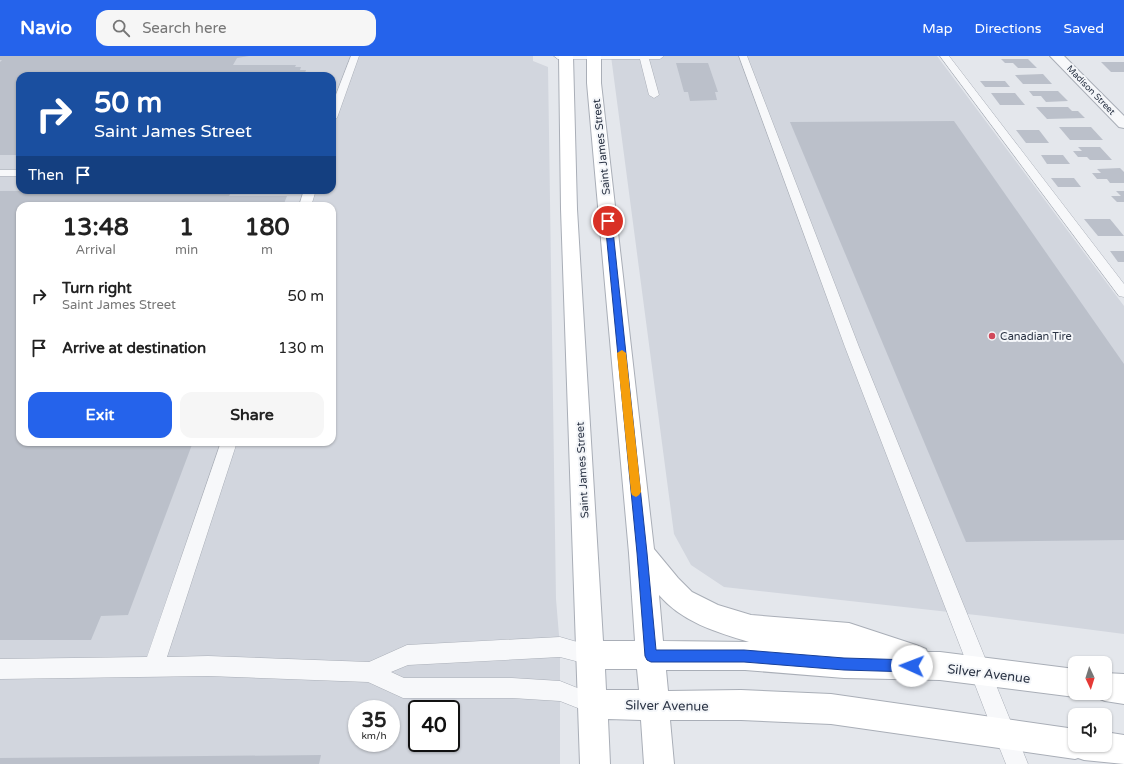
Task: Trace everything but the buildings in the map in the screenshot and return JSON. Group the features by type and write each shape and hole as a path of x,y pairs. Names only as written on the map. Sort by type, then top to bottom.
{"main road":[{"name":"Saint James Street","path":"564,56 569,209 595,764"},
{"name":"Saint James Street","path":"594,56 594,83 642,553 659,764"},
{"path":"642,553 669,587 683,601 713,617 751,629 849,637 940,666"},
{"name":"Silver Avenue","path":"591,655 744,656 844,664 940,666 1068,682"},
{"path":"1112,688 1124,689"},
{"name":"Silver Avenue","path":"593,704 741,705 831,709 1068,743"},
{"path":"1112,748 1124,750"}],"street":[{"name":"Madison Street","path":"1057,56 1124,124"}],"lane":[{"path":"336,107 355,56"},
{"path":"564,56 660,56"},
{"path":"644,56 654,95"},
{"path":"743,56 852,347 979,672 1017,764"},
{"path":"944,56 1124,293"},
{"path":"0,173 16,172"},
{"path":"154,666 228,446"},
{"path":"369,672 407,654 560,647 591,655"},
{"path":"0,669 208,666 369,672 403,688 512,688 560,691 593,704"}],"shaded area":[{"path":"0,56 533,56 533,61 548,67 556,599 560,647 560,764 0,764"},
{"path":"611,56 937,56 1124,306 1124,634 985,616 724,587 691,565 674,534"}],"slow traffic":[{"path":"622,353 636,492"}],"place":[{"name":"Canadian Tire","path":"992,336"}],"route":[{"path":"608,221 651,656 744,656 785,658 844,664 912,666"}]}
